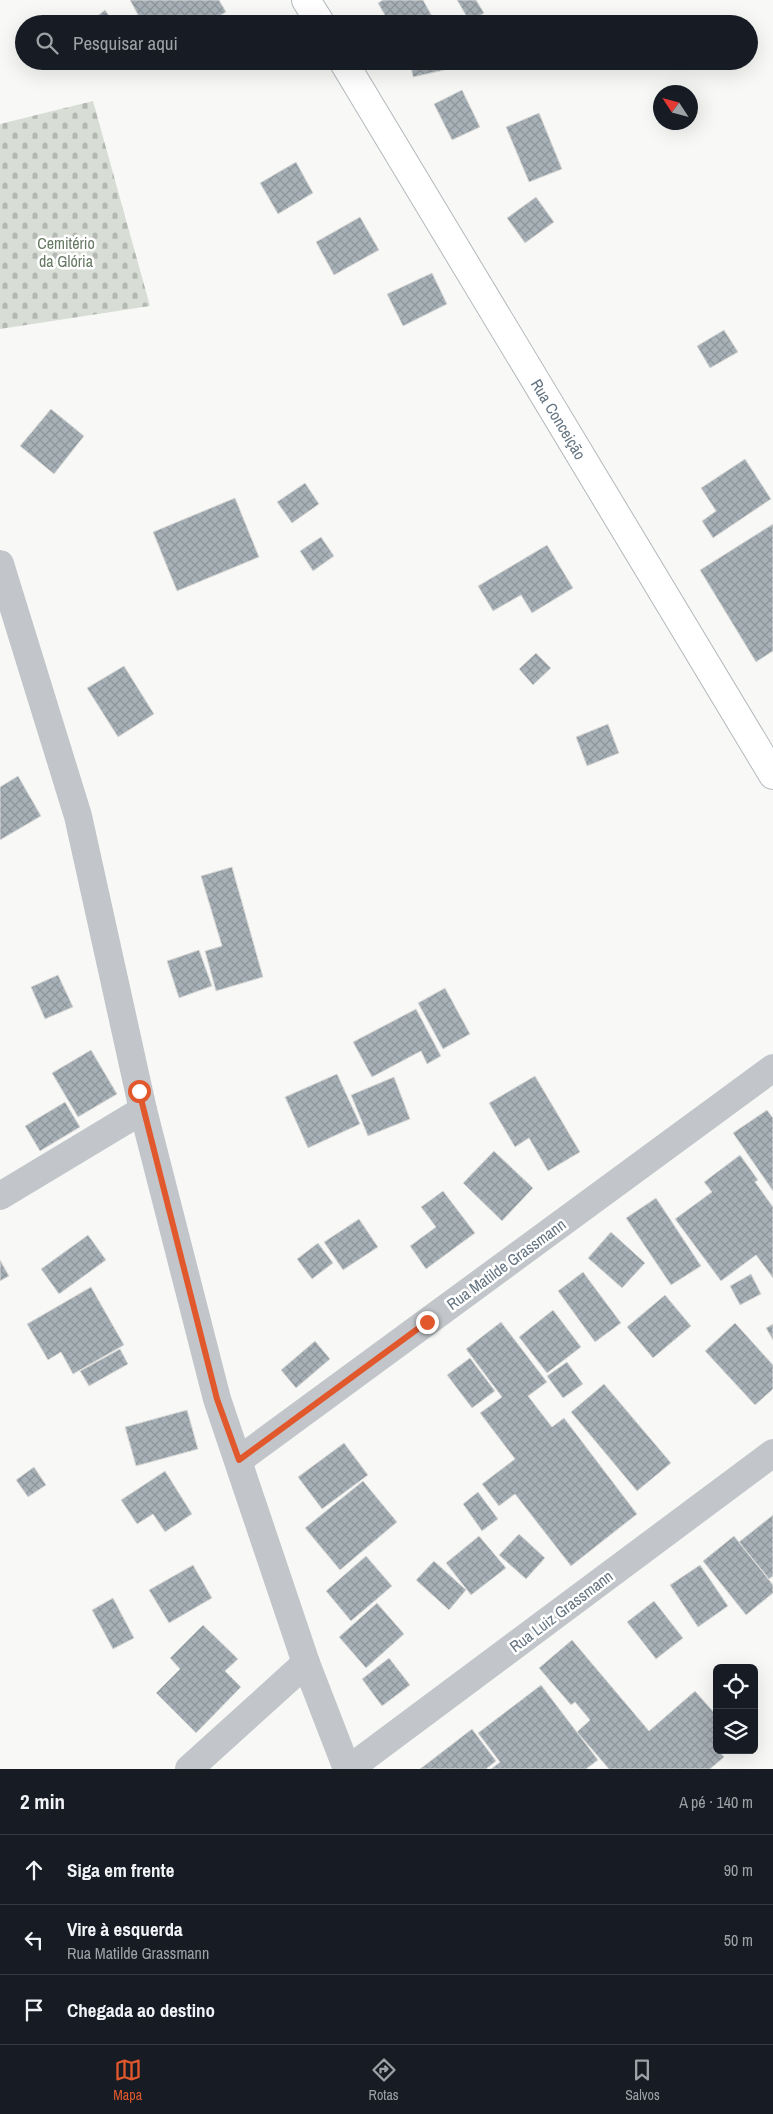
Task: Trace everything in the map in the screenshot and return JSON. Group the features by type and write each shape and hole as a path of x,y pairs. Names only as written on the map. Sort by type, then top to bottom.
{"main road":[{"path":"306,0 315,15"},
{"name":"Rua Conceição","path":"348,70 773,775"}],"street":[{"path":"0,564 78,816 143,1110 217,1399 306,1663 348,1769"},
{"name":"Rua Matilde Grassmann","path":"239,1460 773,1068"},
{"path":"0,1196 143,1110"},
{"name":"Rua Luiz Grassmann","path":"348,1769 773,1453"},
{"path":"189,1769 306,1663"}],"green space":[{"name":"Cemitério da Glória","path":"93,101 150,306 0,329 0,124"}],"building":[{"path":"130,0 219,0 226,12 221,15 138,15"},
{"path":"383,0 423,0 431,15 385,15 378,3"},
{"path":"457,0 476,0 484,13 481,15 466,15"},
{"path":"105,10 109,15 99,15"},
{"path":"412,70 444,70 413,77"},
{"path":"462,90 480,127 452,140 434,104"},
{"path":"539,113 562,169 529,182 506,127"},
{"path":"296,162 313,193 278,214 260,183"},
{"path":"536,197 554,222 525,243 507,218"},
{"path":"360,217 379,250 334,275 316,242"},
{"path":"432,273 447,304 403,326 387,294"},
{"path":"724,330 738,352 710,368 697,346"},
{"path":"51,409 84,436 54,474 20,446"},
{"path":"745,459 771,499 713,538 702,521 716,511 701,488"},
{"path":"305,483 319,504 292,523 277,502"},
{"path":"235,498 259,557 177,591 153,532"},
{"path":"773,524 773,651 756,662 700,570"},
{"path":"321,537 334,556 313,571 300,551"},
{"path":"547,545 573,588 532,613 521,595 493,611 478,586"},
{"path":"536,653 551,668 533,685 519,669"},
{"path":"124,666 154,714 118,737 87,688"},
{"path":"608,724 619,753 587,766 576,737"},
{"path":"18,776 41,816 0,840 0,787"},
{"path":"232,867 263,977 216,991 205,951 222,946 201,876"},
{"path":"199,950 212,986 179,998 167,961"},
{"path":"58,975 73,1007 45,1019 31,987"},
{"path":"445,988 470,1034 443,1049 418,1003"},
{"path":"416,1009 441,1056 427,1064 421,1051 372,1077 353,1042"},
{"path":"91,1050 117,1094 78,1117 52,1073"},
{"path":"337,1074 360,1124 308,1148 285,1097"},
{"path":"535,1076 580,1152 548,1171 529,1138 515,1147 489,1103"},
{"path":"394,1077 410,1119 368,1136 351,1095"},
{"path":"65,1102 80,1127 40,1151 25,1126"},
{"path":"767,1110 773,1118 773,1191 733,1133"},
{"path":"494,1151 533,1188 502,1221 463,1183"},
{"path":"740,1155 758,1180 755,1182 773,1207 773,1278 756,1255 721,1281 675,1219 712,1192 704,1182"},
{"path":"443,1191 475,1233 426,1269 410,1246 436,1227 421,1207"},
{"path":"656,1198 701,1266 671,1285 626,1218"},
{"path":"359,1219 378,1247 343,1270 324,1242"},
{"path":"611,1232 645,1263 622,1288 588,1258"},
{"path":"88,1235 106,1260 59,1294 41,1269"},
{"path":"318,1243 333,1263 312,1279 297,1259"},
{"path":"0,1260 9,1276 0,1281"},
{"path":"583,1272 621,1323 595,1342 558,1291"},
{"path":"751,1274 761,1294 740,1305 730,1286"},
{"path":"91,1287 124,1345 73,1374 61,1352 48,1360 27,1324"},
{"path":"665,1295 691,1326 653,1358 627,1327"},
{"path":"553,1310 581,1347 547,1373 519,1337"},
{"path":"501,1322 547,1382 528,1396 552,1427 564,1418 637,1514 571,1566 515,1494 499,1506 482,1484 515,1459 480,1413 502,1397 466,1349"},
{"path":"735,1323 773,1365 773,1389 755,1405 705,1351"},
{"path":"773,1324 773,1340 766,1328"},
{"path":"315,1341 330,1359 296,1388 281,1370"},
{"path":"120,1349 128,1364 89,1386 80,1371"},
{"path":"470,1358 495,1391 472,1408 447,1375"},
{"path":"567,1362 583,1384 563,1398 547,1376"},
{"path":"604,1384 671,1463 637,1491 571,1412"},
{"path":"187,1410 198,1449 136,1466 125,1427"},
{"path":"344,1443 368,1475 322,1509 298,1477"},
{"path":"34,1467 46,1485 28,1497 16,1480"},
{"path":"165,1471 192,1514 165,1532 153,1514 137,1524 121,1500"},
{"path":"363,1481 397,1522 340,1570 305,1528"},
{"path":"478,1492 498,1519 482,1531 463,1504"},
{"path":"773,1515 773,1576 769,1579 739,1542"},
{"path":"519,1534 545,1558 526,1579 499,1555"},
{"path":"479,1536 506,1568 471,1595 446,1563"},
{"path":"734,1536 773,1585 773,1593 746,1615 703,1561"},
{"path":"366,1556 392,1586 351,1621 326,1591"},
{"path":"434,1561 466,1590 449,1610 416,1580"},
{"path":"193,1565 212,1598 169,1623 149,1590"},
{"path":"700,1565 728,1606 698,1627 670,1585"},
{"path":"113,1598 134,1638 113,1649 92,1610"},
{"path":"654,1601 683,1638 656,1659 627,1622"},
{"path":"377,1603 404,1634 366,1668 339,1637"},
{"path":"203,1625 238,1659 225,1671 241,1687 196,1733 156,1693 180,1669 170,1658"},
{"path":"572,1640 649,1731 695,1691 713,1711 713,1754 722,1754 724,1757 710,1769 609,1769 577,1732 590,1720 575,1702 571,1705 539,1668"},
{"path":"389,1658 410,1685 382,1706 362,1679"},
{"path":"541,1685 598,1760 586,1769 491,1769 500,1762 478,1733"},
{"path":"472,1729 496,1761 486,1769 420,1769"}],"route":[{"path":"139,1091 217,1399 239,1460 427,1322"}]}
